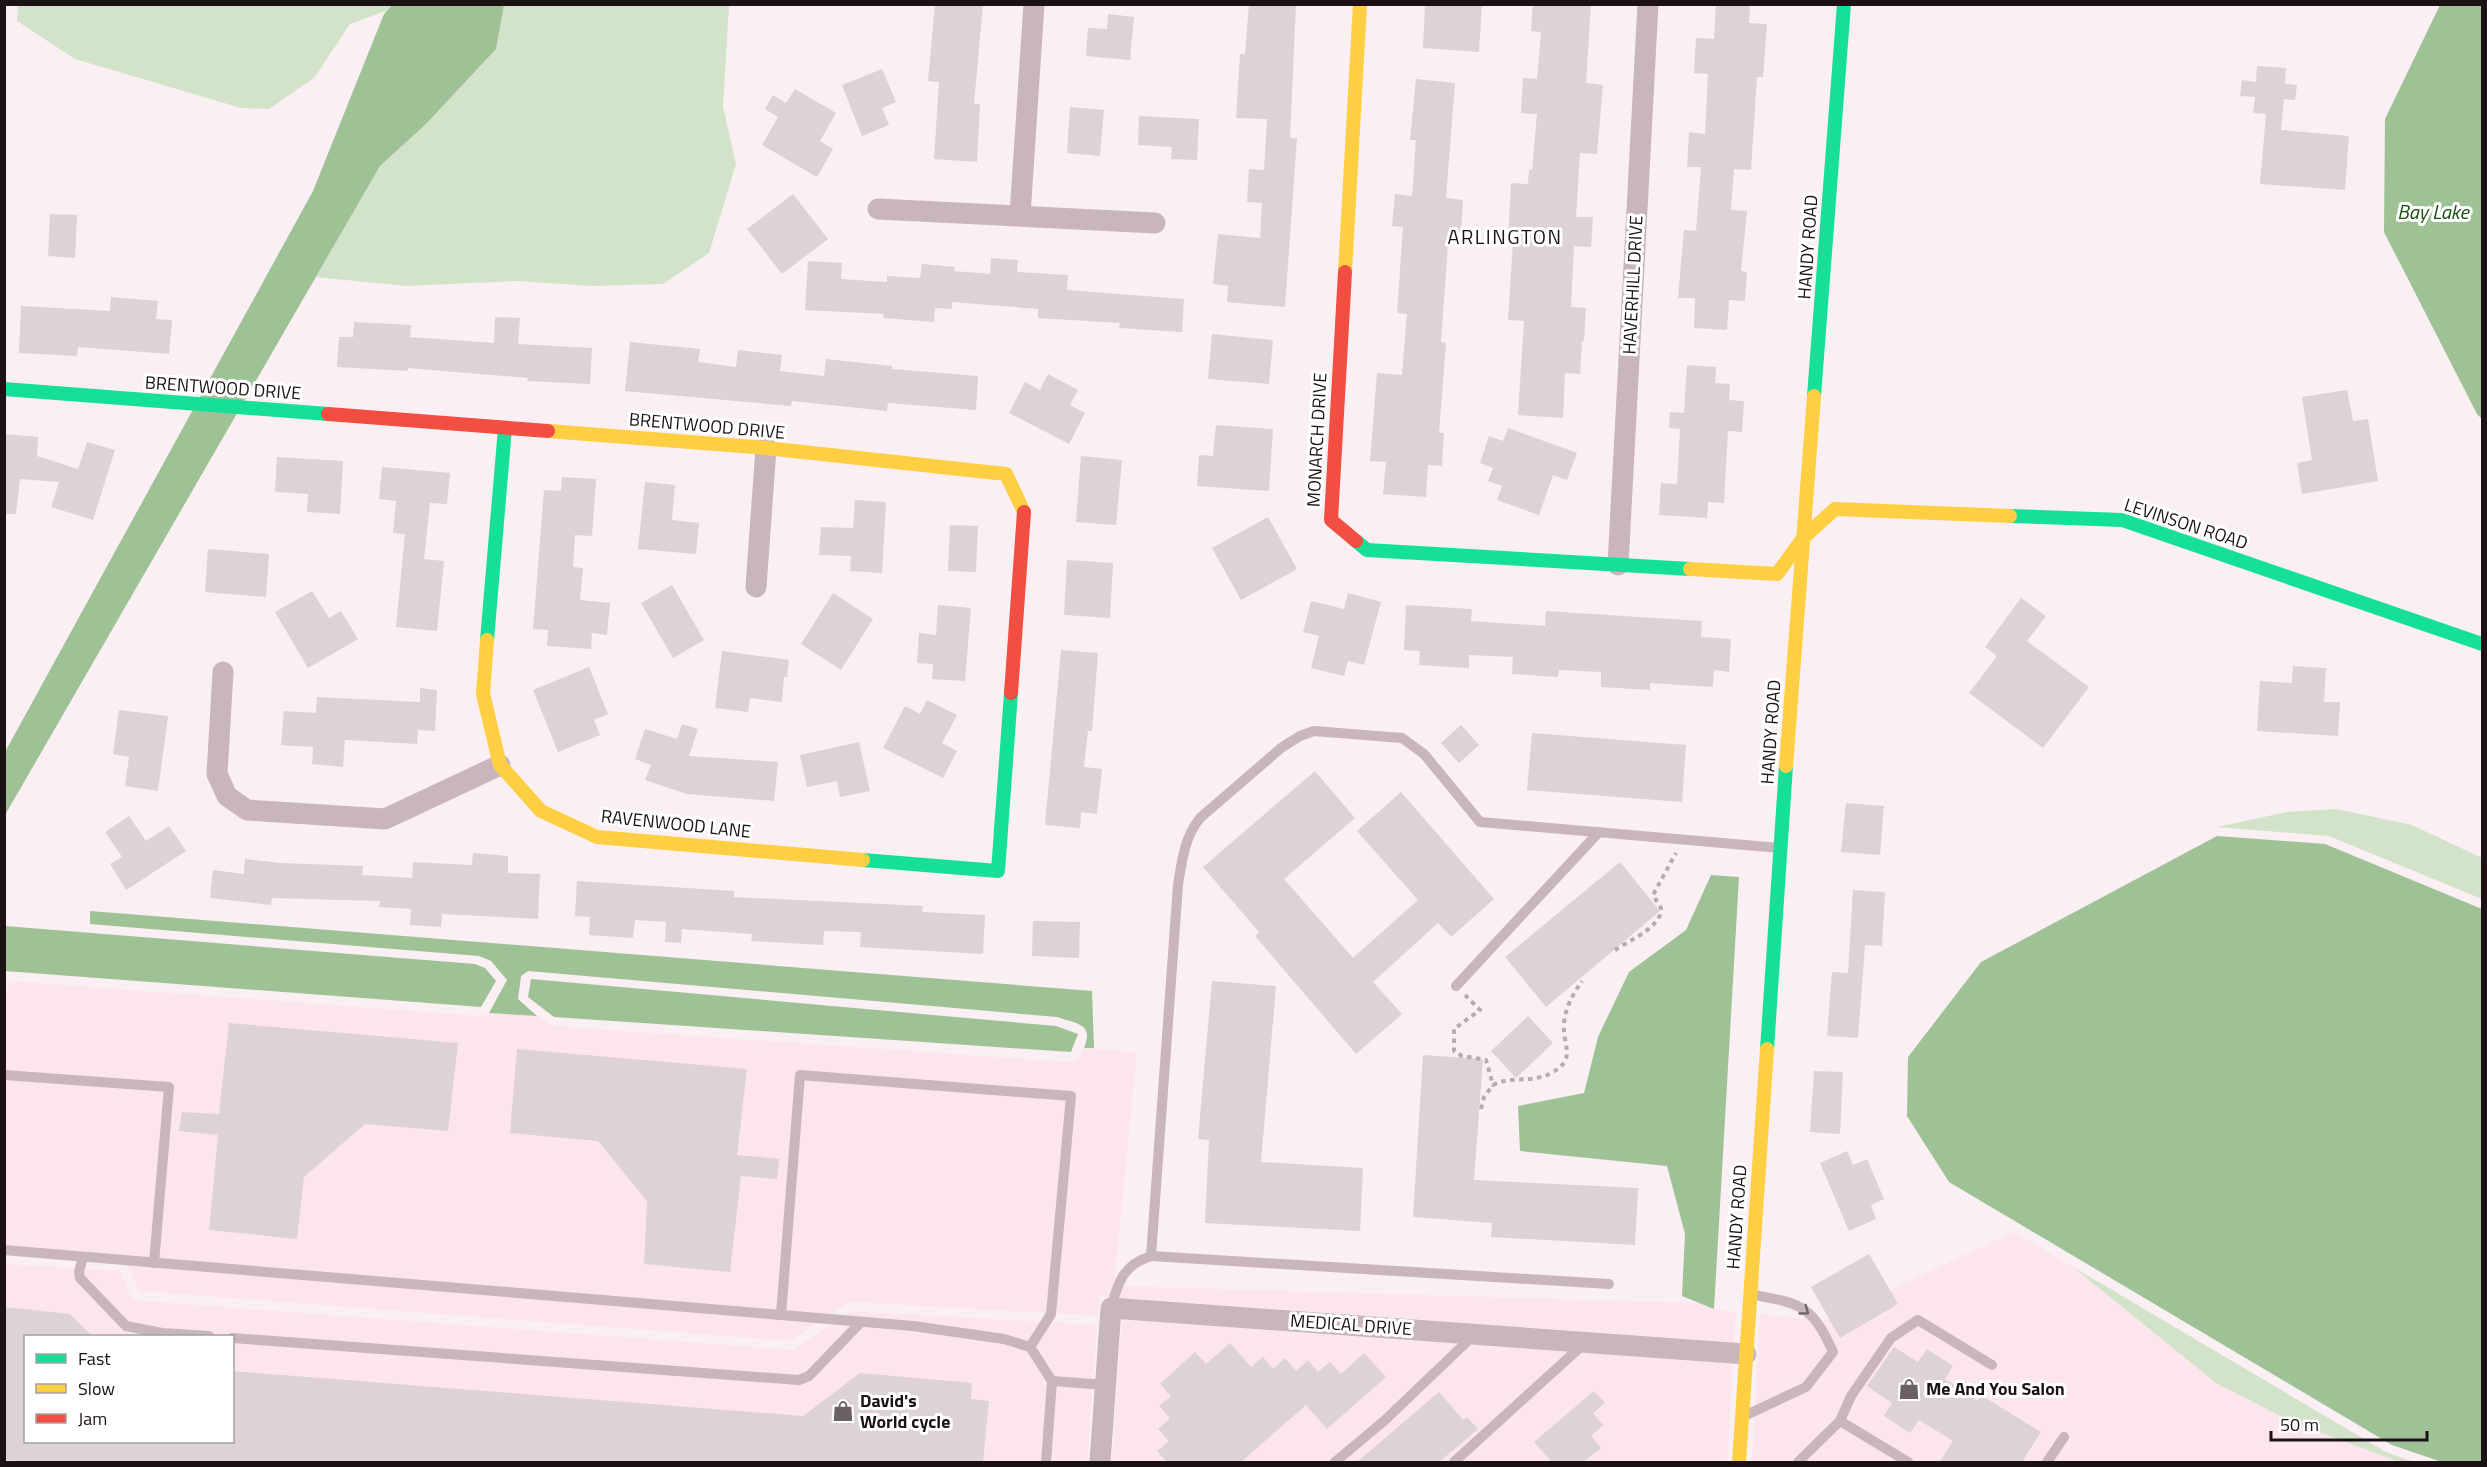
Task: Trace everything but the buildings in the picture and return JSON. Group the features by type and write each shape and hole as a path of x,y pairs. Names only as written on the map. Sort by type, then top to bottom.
{"street":[{"path":"1020,215 1034,4"},
{"name":"MONARCH DRIVE","path":"1360,4 1331,520 1367,550 1777,574 1804,537"},
{"name":"HAVERHILL DRIVE","path":"1618,565 1648,4"},
{"name":"HANDY ROAD","path":"1739,1462 1780,848 1844,4"},
{"path":"878,209 1155,223"},
{"name":"BRENTWOOD DRIVE","path":"4,389 766,448 1006,474 1025,515 998,871"},
{"name":"RAVENWOOD LANE","path":"505,428 483,694 500,765 541,811 597,837 998,871"},
{"path":"756,587 766,448"},
{"name":"LEVINSON ROAD","path":"1804,537 1835,509 2122,520 2482,644"},
{"path":"223,672 217,774 227,796 247,810 385,819 500,765"},
{"path":"1100,1462 1111,1308"},
{"name":"MEDICAL DRIVE","path":"1111,1308 1746,1354"}],"lane":[{"path":"1151,1256 1178,885 1183,850 1192,828 1200,818 1281,748 1300,736 1314,731 1402,738 1424,754 1480,822 1780,848"},
{"path":"1456,986 1599,832"},
{"path":"4,1075 170,1087 154,1263"},
{"path":"781,1315 801,1076 1071,1096 1051,1314 1030,1347"},
{"path":"4,1250 914,1326 1004,1339 1030,1347 1052,1381 1046,1462"},
{"path":"1111,1308 1118,1285 1128,1268 1151,1256 1609,1284"},
{"path":"83,1257 79,1272 80,1278 126,1326 162,1333 193,1335"},
{"path":"1742,1418 1806,1387 1833,1352 1821,1326 1803,1307 1750,1294"},
{"path":"1798,1462 1840,1421 1851,1396 1891,1338 1918,1320 1992,1365"},
{"path":"234,1338 799,1380 809,1376 861,1322"},
{"path":"1335,1462 1384,1421 1474,1334"},
{"path":"1454,1462 1587,1342"},
{"path":"1052,1381 1106,1385"},
{"path":"1840,1421 1908,1462"},
{"path":"2047,1462 2064,1437"}],"path":[{"path":"1615,950 1650,927 1660,917 1661,908 1653,895 1684,839"},
{"path":"1481,1109 1484,1097 1493,1085 1507,1080 1535,1080 1560,1067 1567,1058 1568,1048 1563,1026 1565,1017 1572,995 1582,981"},
{"path":"1456,986 1480,1010 1454,1029 1454,1051 1462,1056 1486,1060 1493,1085"}],"shaded area":[{"path":"18,4 392,5 386,11 350,24 314,78 269,109 241,108 75,59 17,21"},
{"path":"504,5 729,5 723,107 736,164 709,253 663,284 592,286 516,281 406,286 316,277 380,166 426,124 496,49"},
{"path":"2336,809 2412,825 2482,858 2482,899 2329,836 2217,827 2287,812"},
{"path":"11,981 480,1016 489,1013 537,1016 553,1026 1070,1062 1079,1058 1084,1048 1137,1052 1114,1286 1698,1303 1714,1309 1736,1312 1734,1342 1100,1296 1098,1316 853,1302 846,1304 790,1341 139,1291 128,1266 120,1262 5,1255 4,997"},
{"path":"2014,1232 2073,1267 2216,1383 2290,1421 2399,1462 1752,1462 1760,1314 1823,1321"},
{"path":"4,1264 120,1271 132,1300 793,1350 852,1311 1097,1325 1087,1462 5,1462"},
{"path":"2073,1267 2386,1452 2414,1462 2399,1462 2290,1421 2216,1383"},
{"path":"1122,1320 1733,1364 1727,1462 1112,1462"}],"water":[{"path":"392,5 504,5 496,49 426,124 380,166 5,815 5,752 313,191 384,14"},
{"name":"Bay Lake","path":"2440,5 2482,5 2482,419 2477,414 2384,232 2385,119"},
{"path":"2217,836 2325,844 2482,909 2482,1462 2442,1462 2392,1445 1949,1182 1907,1116 1908,1057 1981,962"},
{"path":"1711,875 1739,877 1714,1309 1682,1296 1685,1234 1667,1166 1520,1151 1518,1106 1584,1093 1598,1037 1629,972 1686,930"},
{"path":"90,911 1092,991 1094,1048 1084,1048 1087,1034 1082,1026 1057,1017 528,971 521,976 518,999 537,1016 489,1013 507,980 491,961 479,956 90,924"},
{"path":"5,926 475,964 485,968 496,981 481,1007 5,971"},
{"path":"531,979 1056,1026 1078,1034 1071,1052 554,1017 528,997"}],"traffic: fast":[{"path":"1814,396 1844,4"},
{"path":"4,389 328,414"},
{"path":"487,640 505,428"},
{"path":"2010,516 2122,520 2482,644"},
{"path":"1356,541 1367,550 1690,569"},
{"path":"863,860 998,871 1011,693"},
{"path":"1767,1049 1786,766"}],"traffic: slow":[{"path":"1345,272 1360,4"},
{"path":"1786,766 1814,396"},
{"path":"548,431 766,448 1006,474 1024,512"},
{"path":"1690,569 1777,574 1804,537 1835,509 2010,516"},
{"path":"487,640 483,694 500,765 541,811 597,837 863,860"},
{"path":"1739,1462 1767,1049"}],"traffic: jam":[{"path":"1345,272 1331,520 1356,541"},
{"path":"328,414 548,431"},
{"path":"1011,693 1024,512"}],"place":[{"name":"Me And You Salon","path":"1909,1389"},
{"name":"David's World cycle","path":"843,1411"}],"district":[{"name":"ARLINGTON","path":"1505,237"}]}
